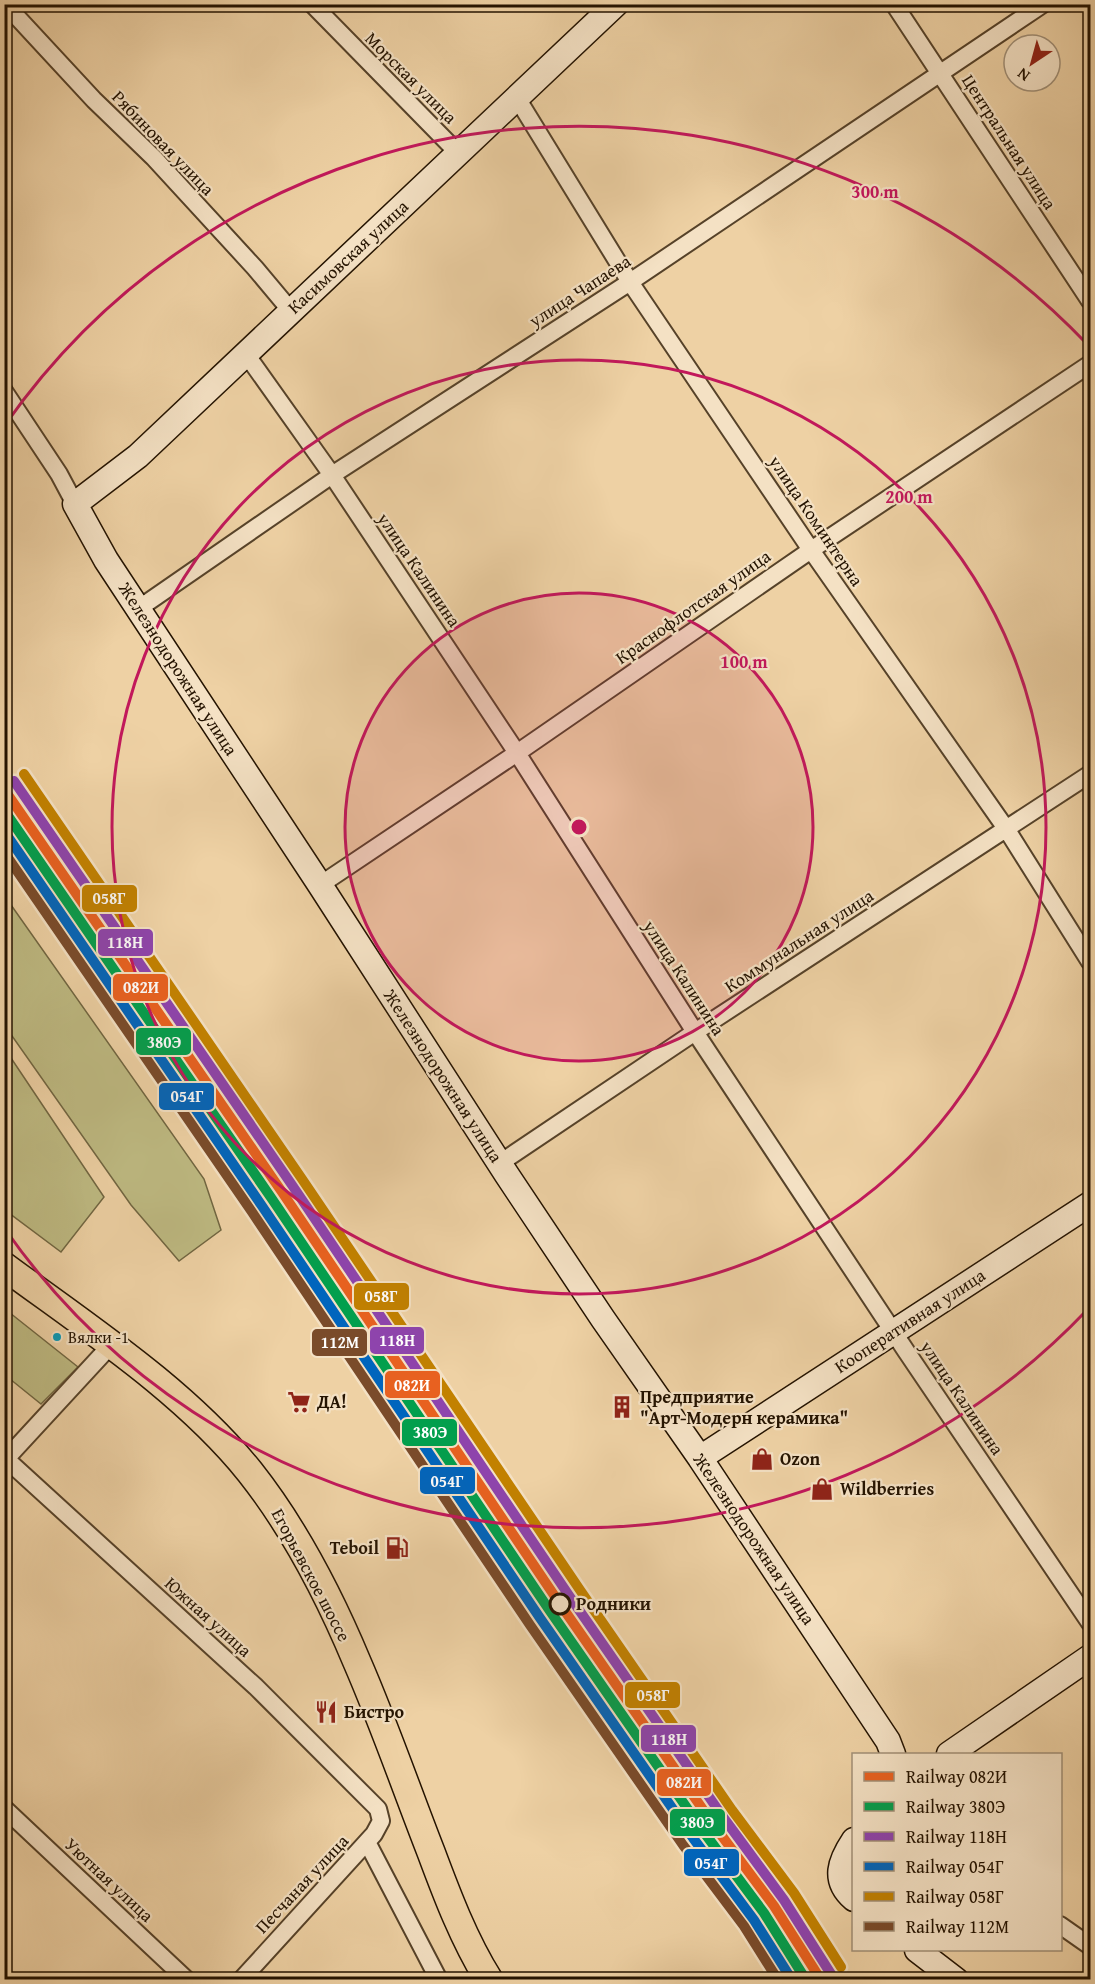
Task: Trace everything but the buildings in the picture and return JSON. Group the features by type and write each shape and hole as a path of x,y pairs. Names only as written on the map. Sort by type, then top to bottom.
{"main road":[{"name":"Касимовская улица","path":"75,504 138,456 616,4"},
{"name":"Железнодорожная улица","path":"75,504 106,560 500,1163 603,1319 700,1458 888,1741 892,1753"},
{"name":"Кооперативная улица","path":"700,1458 1090,1204"},
{"name":"Егорьевское шоссе","path":"4,1266 178,1398 228,1446 250,1472 296,1538 357,1662 443,1885 469,1943 489,1980"},
{"path":"952,1753 1090,1657"},
{"path":"852,1843 842,1856 839,1869 842,1883 852,1897"},
{"path":"918,1951 956,1980"}],"street":[{"name":"Рябиновая улица","path":"5,4 94,100 154,158 255,268 291,311"},
{"name":"Морская улица","path":"312,4 458,153"},
{"name":"Центральная улица","path":"894,4 1090,301"},
{"name":"улица Чапаева","path":"138,609 332,475 630,282 1043,4"},
{"name":"улица Коминтерна","path":"517,98 630,282 811,550 1007,830 1090,962"},
{"name":"улица Калинина","path":"246,354 332,475 517,753 695,1032 1090,1623"},
{"name":"Краснофлотская улица","path":"320,885 517,753 811,550 1090,364"},
{"name":"Железнодорожная улица","path":"4,391 59,474 75,504"},
{"name":"Коммунальная улица","path":"500,1163 695,1032 1090,774"},
{"path":"5,1460 111,1345"},
{"name":"Южная улица","path":"5,1460 256,1687 378,1809"},
{"name":"Уютная улица","path":"4,1808 187,1980"},
{"name":"Песчаная улица","path":"241,1980 374,1834 381,1821 378,1809"},
{"path":"367,1842 439,1980"},
{"path":"1062,1926 1090,1946"}],"shaded area":[{"path":"4,895 204,1179 221,1230 179,1261 131,1205 5,1026"},
{"path":"5,1049 104,1197 61,1252 5,1210"},
{"path":"5,1309 78,1367 41,1404 5,1375"}],"rail line":[{"name":"058Г","path":"24,774 580,1590 732,1810 794,1893 841,1967"},
{"name":"118Н","path":"14,781 292,1185 570,1597 723,1817 784,1900 831,1974"},
{"name":"082И","path":"4,789 282,1192 560,1604 713,1824 774,1906 821,1980"},
{"name":"380Э","path":"4,810 272,1199 550,1611 703,1831 764,1913 806,1980"},
{"name":"054Г","path":"4,831 262,1206 540,1618 693,1838 754,1920 792,1980"},
{"name":"112М","path":"4,852 252,1212 530,1625 683,1845 744,1926 778,1980"}],"place":[{"name":"Вялки -1","path":"57,1337"},
{"name":"ДА!","path":"299,1402"},
{"name":"Предприятие \"Арт-Модерн керамика\"","path":"622,1407"},
{"name":"Ozon","path":"762,1459"},
{"name":"Wildberries","path":"822,1489"},
{"name":"Teboil","path":"397,1548"},
{"name":"Родники","path":"560,1604"},
{"name":"Бистро","path":"326,1712"}]}
